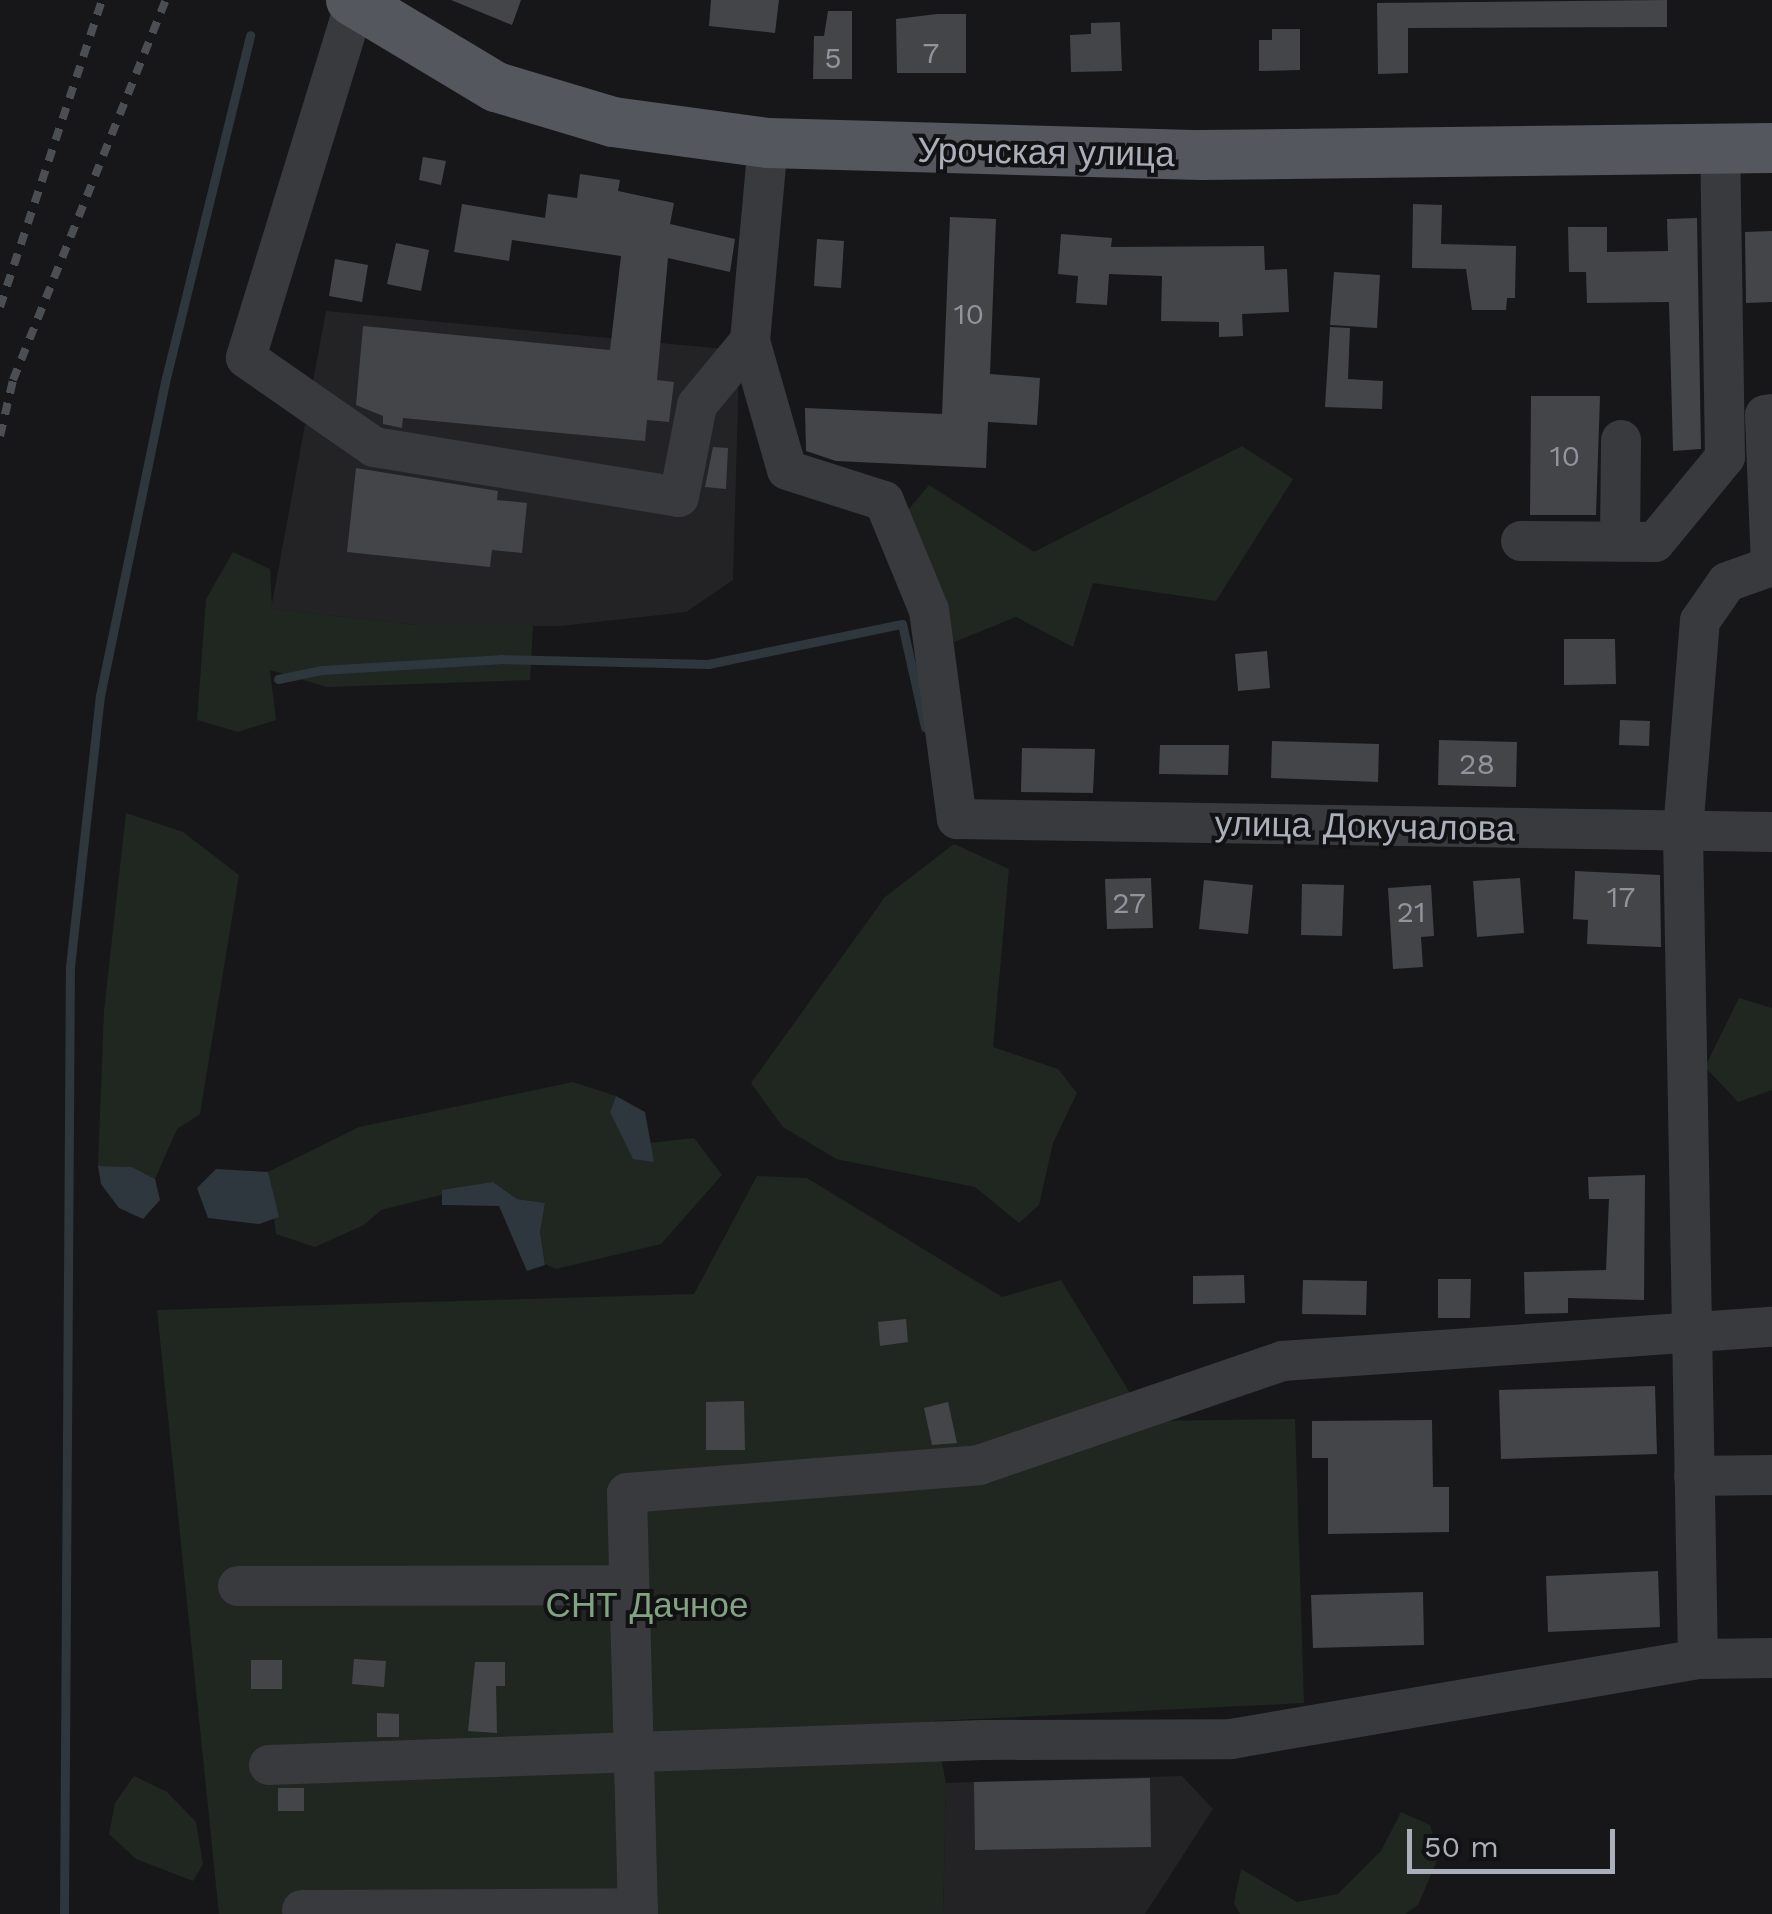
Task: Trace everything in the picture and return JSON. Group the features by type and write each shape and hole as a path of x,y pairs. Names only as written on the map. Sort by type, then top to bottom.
{"main road":[{"name":"Урочская улица","path":"353,2 496,88 613,122 768,142 1202,156 1772,148"}],"street":[{"path":"353,2 246,358 374,447 679,497 697,405 750,341 768,142"},
{"path":"1521,541 1655,542 1725,456 1720,150"},
{"name":"улица Докучалова","path":"750,341 786,470 884,501 928,610 958,820 1772,832"},
{"path":"1698,1659 1682,831 1700,621 1727,582 1771,566 1765,415 1772,414"},
{"path":"1620,540 1621,440"},
{"path":"302,1910 638,1911 626,1494 979,1466 1282,1361 1690,1329 1772,1328"},
{"path":"1694,1476 1772,1474"},
{"path":"238,1586 629,1585"},
{"path":"270,1765 634,1752 1230,1739 1698,1659 1772,1658"}],"shaded area":[{"path":"326,311 724,349 739,367 733,580 686,612 561,626 417,625 271,609"},
{"path":"616,1096 645,1112 654,1162 633,1159 610,1112"},
{"path":"98,1166 132,1167 155,1179 160,1200 143,1219 119,1208 101,1184"},
{"path":"216,1169 268,1172 279,1217 259,1224 208,1218 197,1188"},
{"path":"493,1182 517,1199 545,1203 540,1232 545,1265 527,1271 499,1206 442,1205 442,1190"},
{"path":"1182,1776 1213,1809 1145,1914 943,1914 946,1783"}],"green space":[{"path":"1242,446 1293,479 1216,601 1093,583 1073,647 1016,617 954,642 904,515 929,485 1034,552"},
{"path":"233,552 270,569 272,609 417,625 533,625 530,680 327,687 270,670 276,720 238,732 197,720 206,599"},
{"path":"126,813 183,832 239,875 200,1114 177,1129 155,1179 132,1167 98,1166 104,1011"},
{"path":"954,844 1009,869 993,1047 1058,1069 1077,1093 1053,1143 1039,1205 1019,1223 975,1187 836,1159 783,1127 751,1083 885,897"},
{"path":"1739,998 1772,1008 1772,1090 1738,1102 1705,1067"},
{"path":"573,1082 616,1096 610,1112 653,1162 649,1143 694,1138 722,1175 661,1244 556,1269 545,1264 540,1232 545,1203 517,1199 493,1182 381,1210 364,1225 315,1247 276,1234 268,1172 359,1127"},
{"name":"СНТ Дачное","path":"757,1176 807,1178 1002,1297 1061,1280 1147,1421 1295,1419 1304,1703 934,1721 946,1783 943,1914 219,1914 157,1310 694,1294"},
{"path":"134,1776 167,1792 196,1822 203,1864 193,1881 136,1859 109,1834 115,1803"},
{"path":"1401,1812 1430,1825 1439,1856 1418,1905 1405,1914 1240,1914 1234,1903 1241,1869 1297,1902 1338,1894 1381,1851"}],"building":[{"path":"451,0 521,0 512,25"},
{"path":"711,0 779,0 775,33 709,26"},
{"path":"1667,0 1667,27 1408,28 1408,73 1378,74 1377,3"},
{"path":"828,11 852,11 852,79 813,79 814,36 824,36"},
{"path":"966,14 966,73 897,73 896,19"},
{"path":"1120,22 1122,71 1071,72 1070,35 1091,34 1091,23"},
{"path":"1272,29 1300,29 1300,70 1259,71 1259,40 1272,40"},
{"path":"423,157 446,161 441,185 419,180"},
{"path":"580,174 620,180 618,191 674,203 670,224 735,239 730,272 668,258 657,380 674,382 669,422 647,420 645,441 403,418 402,428 383,424 383,416 356,405 363,326 610,350 621,256 512,240 509,261 454,252 462,204 545,218 548,194 577,198"},
{"path":"1413,204 1442,205 1441,244 1516,246 1515,298 1507,298 1506,310 1472,310 1466,269 1412,268"},
{"path":"950,217 996,219 990,374 1040,378 1037,425 988,422 986,468 836,461 806,451 805,408 942,414"},
{"path":"1697,218 1701,449 1673,451 1669,302 1587,303 1586,272 1569,272 1568,227 1607,227 1607,252 1668,251 1667,219"},
{"path":"1772,231 1772,302 1746,303 1745,232"},
{"path":"1061,234 1112,238 1111,247 1264,246 1265,270 1287,269 1289,312 1242,314 1243,336 1219,337 1219,322 1161,321 1162,276 1109,274 1107,305 1076,303 1078,276 1058,274"},
{"path":"817,239 844,241 841,288 814,286"},
{"path":"396,243 429,250 421,291 387,284"},
{"path":"335,259 368,265 362,302 329,296"},
{"path":"1334,272 1380,275 1377,328 1330,325"},
{"path":"1330,327 1350,328 1348,379 1383,381 1382,409 1325,407"},
{"path":"1531,396 1600,396 1596,515 1530,515"},
{"path":"713,447 728,448 726,489 705,487"},
{"path":"356,468 498,491 497,500 527,503 522,553 492,550 490,567 347,552"},
{"path":"1564,639 1615,639 1616,684 1564,685"},
{"path":"1267,651 1270,688 1238,691 1235,654"},
{"path":"1620,720 1650,721 1649,746 1619,745"},
{"path":"1439,740 1517,742 1516,787 1438,785"},
{"path":"1272,741 1379,744 1378,782 1271,778"},
{"path":"1160,745 1229,745 1228,775 1159,774"},
{"path":"1022,748 1095,749 1093,793 1021,792"},
{"path":"1575,871 1660,875 1661,947 1587,944 1588,920 1573,919"},
{"path":"1151,878 1153,928 1107,929 1105,879"},
{"path":"1520,878 1524,933 1477,937 1473,881"},
{"path":"1204,880 1253,885 1248,934 1199,929"},
{"path":"1302,884 1344,885 1342,936 1301,935"},
{"path":"1431,885 1434,936 1421,937 1423,967 1393,969 1388,888"},
{"path":"1645,1175 1644,1300 1568,1298 1568,1313 1525,1314 1524,1272 1606,1270 1609,1199 1589,1199 1588,1177"},
{"path":"1244,1275 1245,1303 1193,1304 1193,1276"},
{"path":"1438,1279 1471,1279 1470,1318 1438,1318"},
{"path":"1303,1280 1367,1281 1366,1315 1302,1314"},
{"path":"906,1319 908,1342 880,1346 878,1322"},
{"path":"1655,1386 1657,1454 1501,1459 1499,1390"},
{"path":"744,1401 745,1450 706,1450 706,1402"},
{"path":"948,1402 957,1443 932,1445 924,1408"},
{"path":"1432,1420 1433,1487 1449,1487 1449,1532 1328,1534 1328,1458 1312,1458 1312,1421"},
{"path":"1658,1571 1660,1627 1548,1632 1546,1576"},
{"path":"1423,1592 1424,1645 1313,1648 1311,1595"},
{"path":"354,1659 386,1661 384,1687 352,1684"},
{"path":"251,1660 282,1660 282,1689 251,1689"},
{"path":"475,1662 505,1662 505,1686 496,1686 497,1733 468,1731"},
{"path":"377,1713 399,1714 399,1737 377,1737"},
{"path":"1150,1778 1151,1847 975,1850 974,1782"},
{"path":"278,1788 304,1788 304,1811 278,1811"}],"waterway":[{"path":"64,1914 70,967 100,696 166,378 250,35"},
{"path":"278,679 322,670 500,659 708,664 902,624 925,727"}],"railway":[{"path":"0,307 102,0"},
{"path":"0,436 13,380 166,0"}]}
